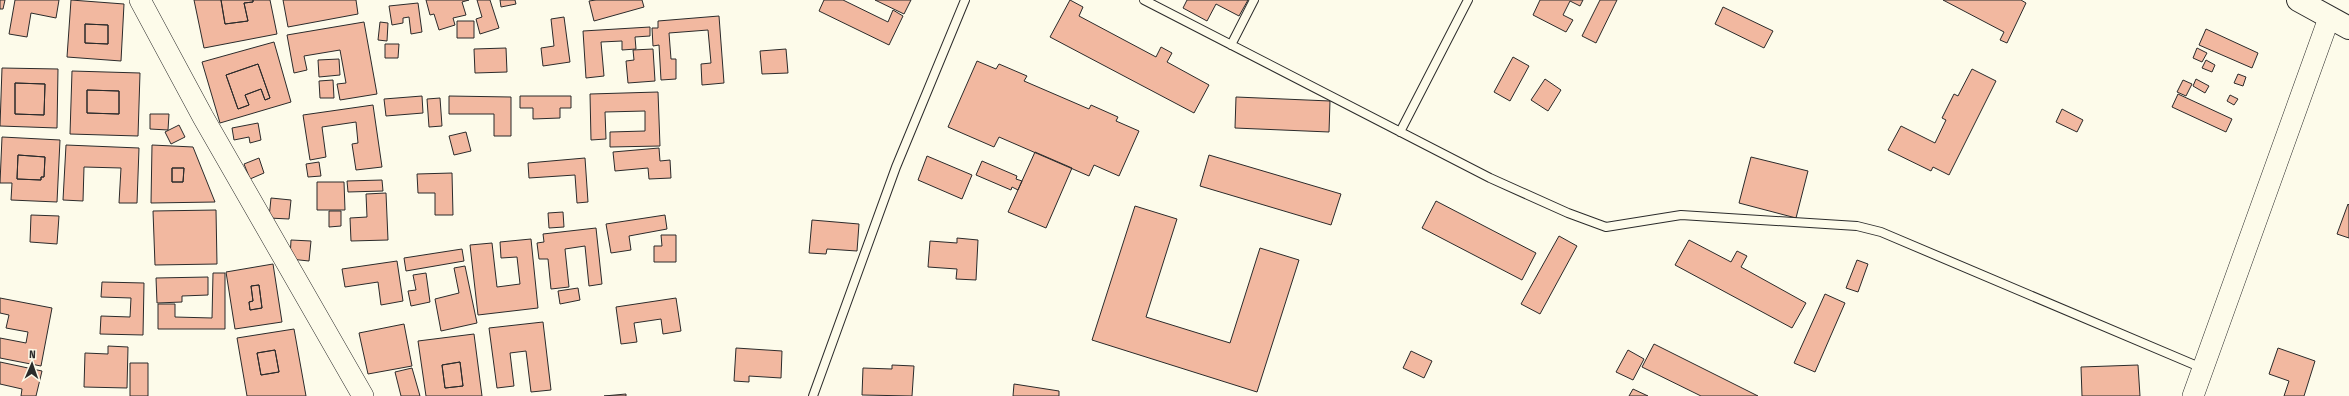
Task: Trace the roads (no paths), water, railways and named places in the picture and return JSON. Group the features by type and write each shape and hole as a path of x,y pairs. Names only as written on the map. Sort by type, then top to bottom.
{"main road":[{"path":"2298,0 2349,28"}],"street":[{"path":"140,0 203,118 363,396"},
{"path":"2193,396 2329,18"}],"lane":[{"path":"814,396 896,168 965,0"},
{"path":"1144,0 1490,178 1568,213 1606,226 1682,215 1849,225 1881,232 2202,368"},
{"path":"1231,45 1254,0"},
{"path":"1400,132 1468,0"}]}
